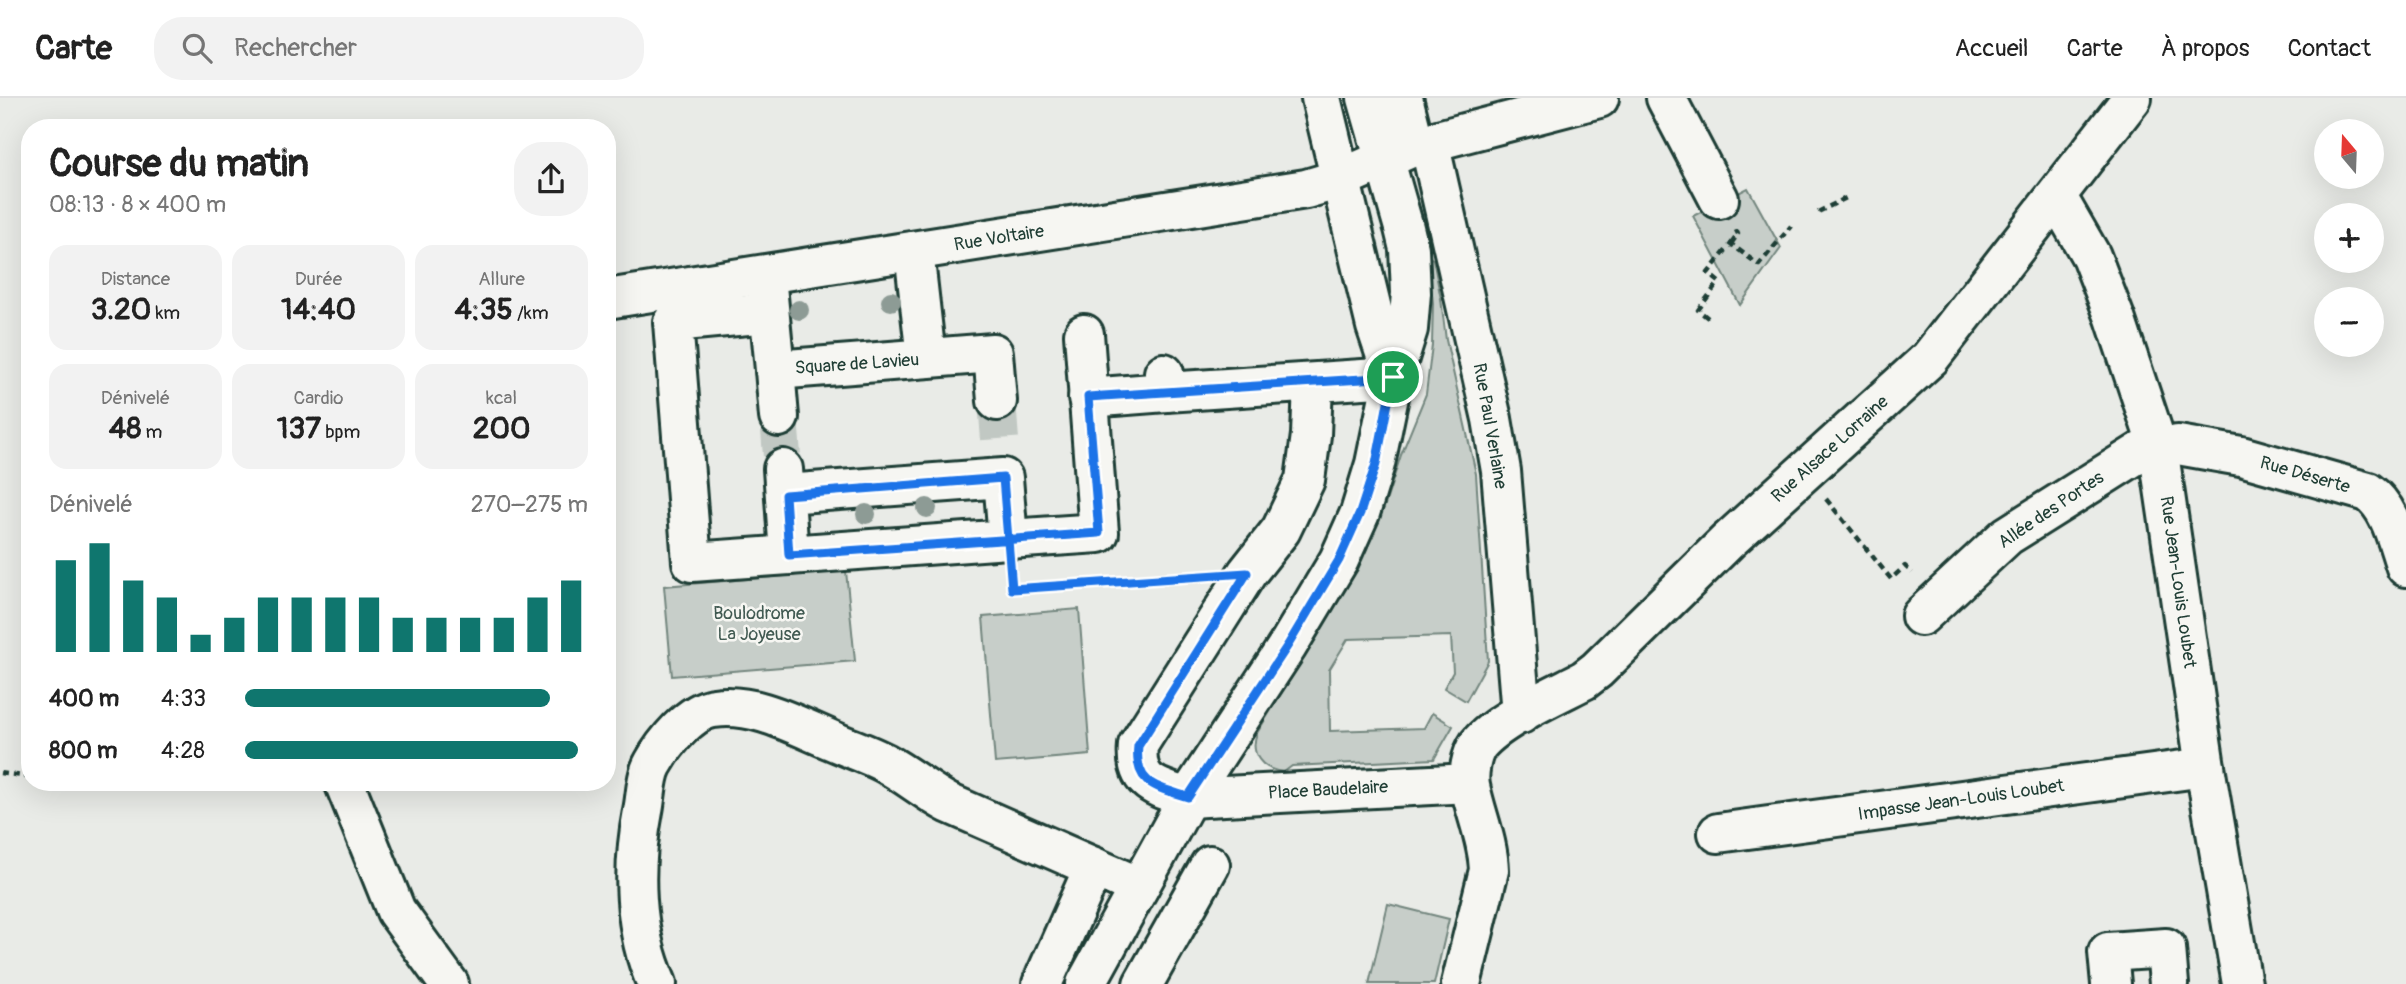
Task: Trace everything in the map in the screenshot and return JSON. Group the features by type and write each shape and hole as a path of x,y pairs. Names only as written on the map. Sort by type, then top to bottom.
{"street":[{"path":"1321,98 1376,326 1393,377"},
{"path":"1367,98 1410,149"},
{"path":"1086,984 1188,797 1288,645 1339,560 1360,513 1376,464 1393,377 1408,329 1411,293 1410,149 1403,98"},
{"name":"Rue Voltaire","path":"616,298 914,251 981,249 1306,189 1340,179 1410,149 1599,98"},
{"path":"1666,98 1719,199"},
{"name":"Rue Alsace Lorraine","path":"1469,783 1477,746 1493,730 1584,680 1597,670 1728,541 1930,358 2132,98"},
{"name":"Rue Paul Verlaine","path":"1410,149 1498,450 1521,714"},
{"name":"Rue Jean-Louis Loubet","path":"2057,197 2096,268 2158,447 2205,767 2242,984"},
{"path":"914,251 926,358"},
{"name":"Square de Lavieu","path":"766,274 775,370 993,353 997,401"},
{"path":"769,313 673,322 692,562 1099,533 1084,334"},
{"path":"775,370 779,417"},
{"path":"1088,397 1165,383 1313,383 1393,377"},
{"path":"1247,573 1282,530 1304,480 1311,435 1313,383"},
{"name":"Rue Déserte","path":"2158,447 2178,445 2241,456 2368,492 2376,498 2388,516 2406,567"},
{"name":"Allée des Portes","path":"1921,616 2007,536 2130,457 2158,447"},
{"path":"789,555 784,482 1002,466 1007,539"},
{"name":"Place Baudelaire","path":"1247,573 1138,746 1137,757 1144,780 1152,786 1188,797 1469,783"},
{"path":"657,984 649,966 636,906 640,826 652,766 687,720 713,708 742,709 768,714 884,762 908,776 925,791 948,803 1139,887"},
{"name":"Impasse Jean-Louis Loubet","path":"1718,833 2205,767"},
{"path":"1461,984 1489,870 1489,852 1469,783"},
{"path":"348,791 396,911 449,984"},
{"path":"1143,984 1210,865"},
{"path":"1042,984 1094,867"},
{"path":"2111,984 2108,952 2166,948 2169,984"}],"path":[{"path":"1818,212 1848,197"},
{"path":"1708,318 1698,310 1719,282 1709,273 1731,244 1759,265 1791,226"},
{"path":"1824,497 1891,579 1905,566 1914,575 1899,589 1921,616"},
{"path":"1007,539 1012,589 1247,573"},
{"path":"0,773 21,776"}],"green space":[{"path":"1748,188 1781,248 1740,305 1693,216"},
{"path":"1428,257 1433,259 1446,340 1476,474 1488,661 1466,701 1444,688 1453,672 1451,636 1348,639 1329,670 1330,731 1424,728 1432,713 1453,726 1434,759 1292,766 1284,772 1276,771 1259,760 1256,754 1257,733 1356,571 1384,508 1401,455 1426,394 1432,345 1433,303"},
{"name":"Boulodrome La Joyeuse","path":"846,571 855,661 672,676 664,586"},
{"path":"1079,609 1090,755 995,763 983,617"},
{"path":"1388,904 1449,919 1434,984 1369,984"}],"tunnel":[{"path":"997,401 1001,453"},
{"path":"779,417 783,469"}],"route":[{"path":"1393,377 1088,397 1099,533 1007,539 789,555 785,495 1003,478 1007,539 1012,589 1247,573 1138,746 1137,757 1144,780 1152,786 1188,797 1288,645 1339,560 1360,513 1376,464 1393,377"}]}
